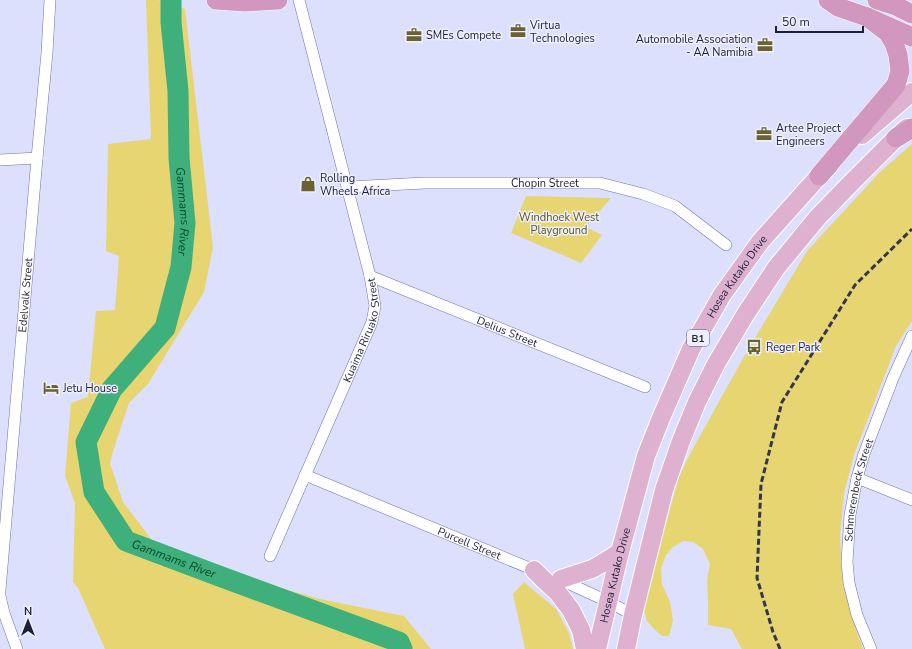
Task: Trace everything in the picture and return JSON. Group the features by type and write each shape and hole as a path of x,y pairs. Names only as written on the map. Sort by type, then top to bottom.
{"highway":[{"path":"216,0 245,2 278,0"},
{"path":"828,0 838,7 867,17 912,37"},
{"path":"877,0 896,6 912,14"},
{"path":"819,176 896,85 900,71 898,55 894,43 888,33 867,17"},
{"path":"896,138 912,128"}],"main road":[{"name":"Hosea Kutako Drive","path":"597,649 620,552 646,456 691,349 722,295 760,242 819,176 871,126 912,92"},
{"name":"B1","path":"626,649 664,490 681,441 697,402 716,364 745,315 776,268 818,217 896,138 912,124"},
{"path":"562,579 601,564 620,552"},
{"path":"534,570 544,578 571,610 581,630 585,649"}],"street":[{"name":"Edelvalk Street","path":"0,590 47,53 50,0"},
{"name":"Kuaima Riruako Street","path":"270,556 372,322 375,306 370,276 299,0"},
{"path":"0,160 37,158"},
{"name":"Chopin Street","path":"348,188 425,183 600,183 643,194 675,206 726,245"},
{"name":"Delius Street","path":"370,276 645,387"},
{"name":"Schmerenbeck Street","path":"871,649 857,615 850,583 847,562 850,515 857,478 864,454 890,385 912,336"},
{"name":"Purcell Street","path":"304,475 534,570 562,579 633,615"},
{"path":"857,478 912,500"},
{"path":"0,596 4,613 17,649"}],"green space":[{"path":"146,0 158,0 185,9 213,247 204,292 148,384 129,403 110,463 123,502 152,540 252,580 320,599 404,616 431,649 105,649 78,588 73,582 75,503 65,476 71,403 88,397 96,311 115,310 119,256 106,251 108,144 151,139"},
{"path":"912,144 912,321 896,346 854,455 844,493 840,536 843,585 863,649 742,649 731,629 708,625 707,580 710,564 703,549 693,542 683,541 673,547 666,555 661,568 662,584 670,602 673,621 669,636 662,636 647,621 643,607 679,477 691,452 746,353 807,251 879,173"},
{"name":"Windhoek West Playground","path":"526,196 611,198 586,227 602,235 581,263 511,233"},
{"path":"524,582 556,609 569,633 573,649 525,649 513,594"}],"waterway":[{"name":"Gammams River","path":"171,0 171,22 178,91 179,158 185,223 181,267 165,328 112,389 86,442 94,492 126,541 399,642 402,649"}],"railway":[{"path":"780,649 773,632 757,578 761,484 782,402 855,285 912,229"}],"place":[{"name":"Virtua Technologies","path":"518,31"},
{"name":"SMEs Compete","path":"414,35"},
{"name":"Automobile Association - AA Namibia","path":"765,45"},
{"name":"Artee Project Engineers","path":"764,134"},
{"name":"Rolling Wheels Africa","path":"308,184"},
{"name":"Reger Park","path":"754,347"},
{"name":"Jetu House","path":"51,388"}]}
